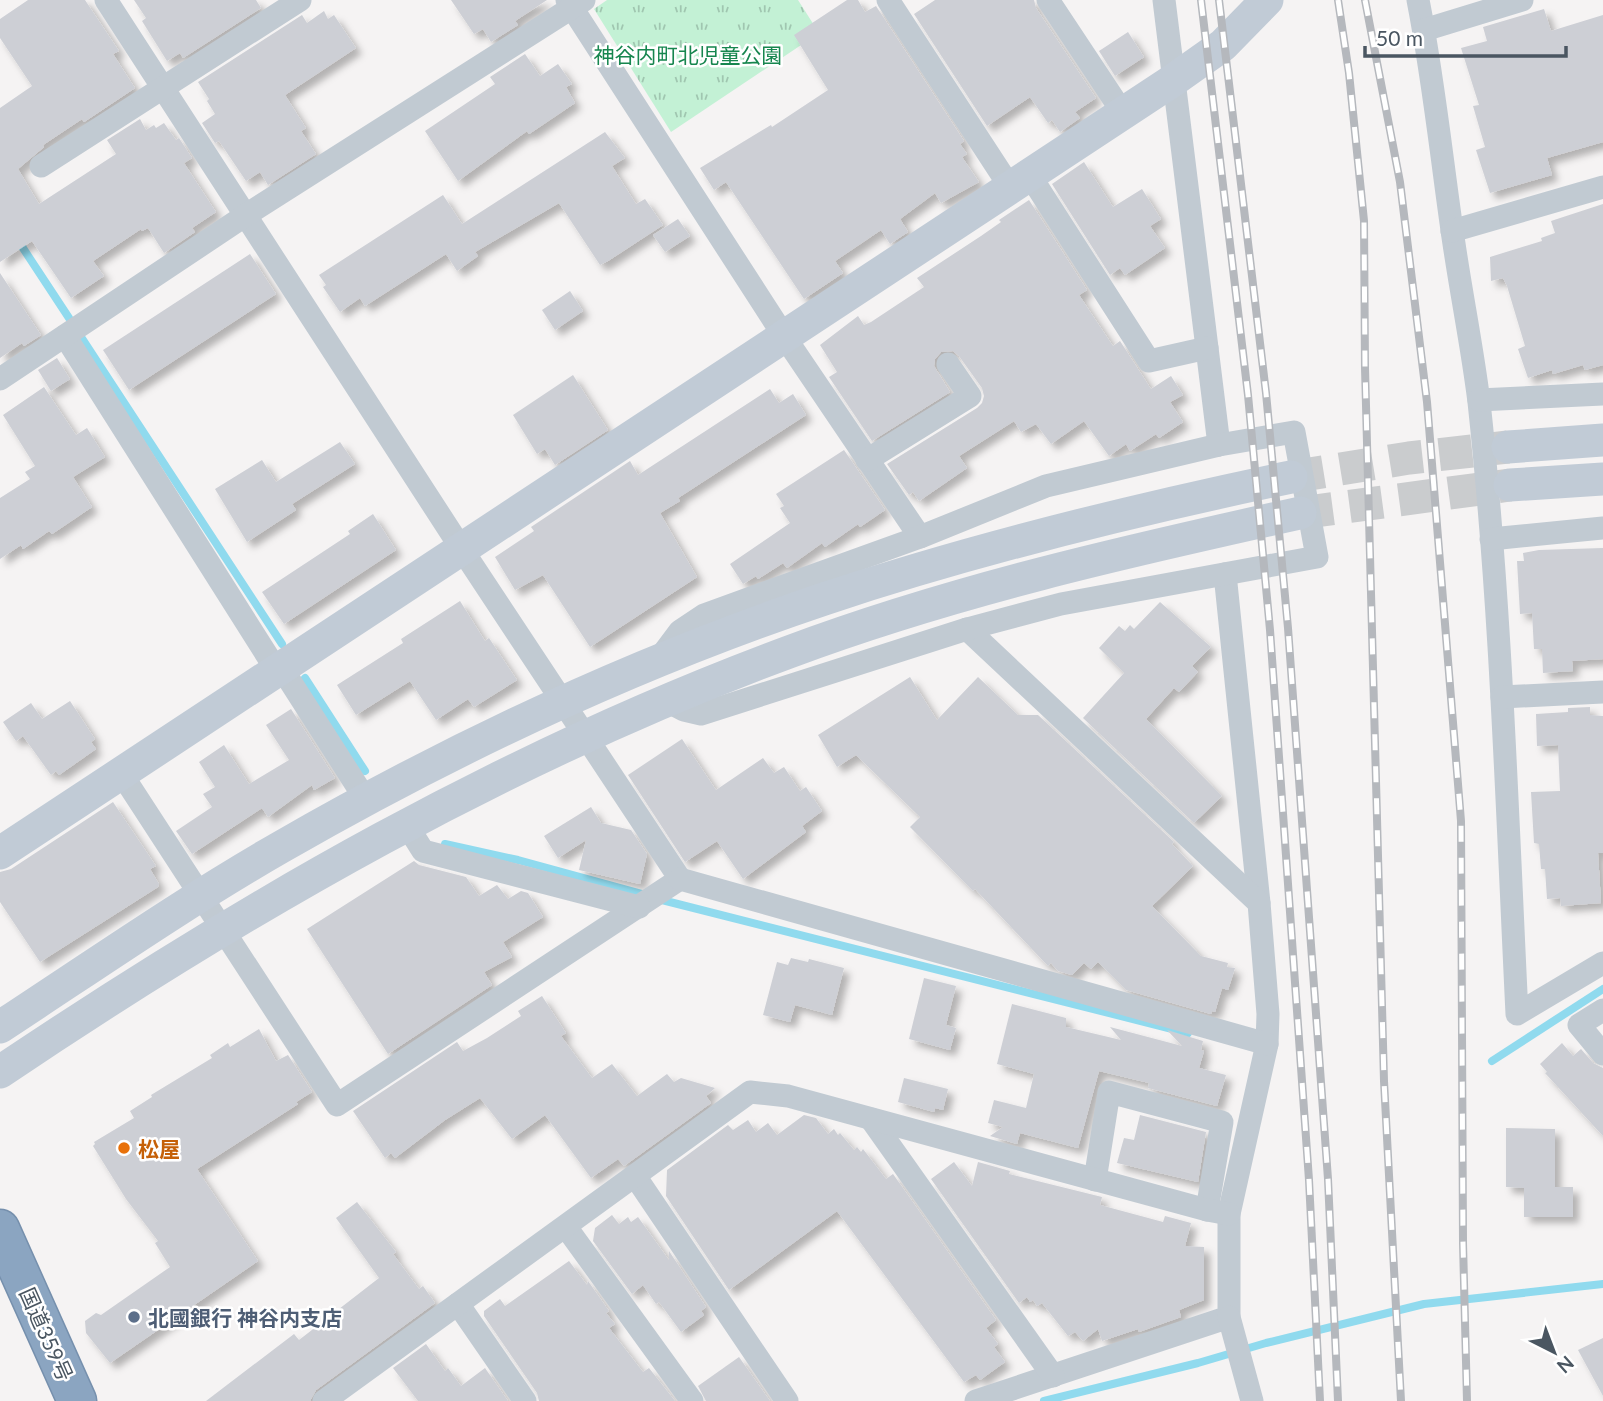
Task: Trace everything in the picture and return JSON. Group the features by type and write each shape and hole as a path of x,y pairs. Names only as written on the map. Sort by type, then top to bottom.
{"highway":[{"name":"国道359号","path":"0,1229 77,1401"}],"street":[{"path":"106,0 584,736 673,885 1267,1044"},
{"path":"41,166 300,0"},
{"path":"888,0 1149,361 1207,348"},
{"path":"1048,0 1123,113"},
{"path":"1164,0 1219,445"},
{"path":"0,853 1175,79 1223,45 1267,0"},
{"path":"1418,0 1432,69 1452,231 1479,400 1502,697 1517,1014 1603,963"},
{"path":"1424,30 1522,0"},
{"path":"0,380 246,215 575,3 784,336 920,537"},
{"path":"1452,231 1603,187"},
{"path":"65,336 277,671 288,678 366,800"},
{"path":"867,460 970,396 948,364"},
{"path":"1479,400 1603,394"},
{"path":"657,662 680,631 704,615 920,537 1046,486 1219,445 1294,432 1317,557 1061,604 967,629 701,714 684,710 665,700"},
{"path":"1508,447 1603,440"},
{"path":"0,1027 202,895 281,847 366,800 562,703 657,662 822,600 928,566 1165,503 1291,477"},
{"path":"1510,485 1603,479"},
{"path":"0,1072 109,999 223,929 406,824 584,736 665,700 792,650 961,596 1120,553 1300,513"},
{"path":"1491,539 1603,528"},
{"path":"1218,1212 1267,1044 1268,1014 1225,574"},
{"path":"967,629 1259,903"},
{"path":"1502,697 1603,692"},
{"path":"121,773 337,1105 673,885"},
{"path":"406,824 423,851 641,905"},
{"path":"1603,1010 1579,1025 1603,1054"},
{"path":"1095,1180 1109,1091 1222,1122 1218,1212 1229,1317 1252,1401"},
{"path":"324,1401 750,1092 788,1096 1218,1212"},
{"path":"871,1119 1053,1376"},
{"path":"635,1176 787,1401"},
{"path":"566,1227 692,1401"},
{"path":"458,1304 525,1401"},
{"path":"975,1401 1229,1317"}],"green space":[{"name":"神谷内町北児童公園","path":"607,0 798,0 819,33 671,132 594,9"}],"building":[{"path":"28,0 85,0 119,51 113,54 135,88 43,145 44,147 18,169 39,204 116,154 107,140 140,119 146,130 164,123 176,140 179,138 192,158 184,163 216,212 192,228 195,232 164,253 148,228 142,231 141,229 93,261 104,276 71,298 32,241 0,262 0,108 32,86 0,38 0,19"},
{"path":"134,0 256,0 261,8 183,58 180,53 167,61 142,21 146,18"},
{"path":"451,0 547,0 515,21 518,25 491,42 483,29 474,34"},
{"path":"847,0 858,0 865,12 876,6 964,141 960,144 967,154 962,157 979,182 941,203 935,193 900,219 908,232 890,244 881,230 835,261 843,273 804,299 726,182 714,190 700,168 771,125 772,127 828,90 794,35"},
{"path":"935,0 1034,0 1036,8 1096,98 1075,112 1080,118 1060,132 1052,120 1048,123 1030,97 987,126 914,14"},
{"path":"1544,9 1551,31 1603,15 1603,142 1547,158 1552,175 1490,193 1476,150 1485,147 1473,106 1479,105 1461,48 1487,41 1483,27"},
{"path":"324,11 328,19 334,15 356,48 285,95 306,128 301,131 316,154 268,185 260,172 246,181 219,141 215,143 202,123 215,114 198,82 302,15 307,23"},
{"path":"1128,32 1144,57 1115,76 1099,51"},
{"path":"525,54 540,76 558,64 572,84 566,87 575,103 529,134 527,131 458,181 425,131 495,84 490,77"},
{"path":"605,132 625,158 612,166 636,204 645,199 663,225 608,261 600,265 559,203 475,252 478,256 457,271 446,254 365,306 360,298 340,312 323,287 326,285 319,275 443,195 462,224"},
{"path":"1084,162 1113,207 1142,189 1161,219 1150,226 1165,248 1125,275 1120,268 1110,275 1052,184"},
{"path":"1029,200 1087,290 1079,295 1113,346 1120,341 1151,389 1171,376 1183,395 1170,402 1183,422 1159,438 1156,434 1130,451 1126,444 1109,456 1084,421 1051,444 1036,424 1021,432 1014,421 959,456 967,468 919,501 913,492 909,495 887,464 977,408 984,396 982,388 959,356 953,351 941,352 935,359 934,366 950,392 872,441 829,377 837,372 820,345 858,316 864,325 871,322 924,287 917,278 981,236"},
{"path":"1603,204 1603,365 1585,370 1583,365 1553,374 1552,370 1528,378 1518,349 1525,346 1507,286 1503,278 1491,281 1490,257 1542,241 1541,238 1555,233 1551,221"},
{"path":"678,219 690,236 665,252 653,235"},
{"path":"250,254 276,294 129,390 103,350"},
{"path":"0,273 41,335 24,346 22,343 0,358"},
{"path":"570,291 583,311 555,330 542,310"},
{"path":"57,358 70,379 51,391 38,370"},
{"path":"573,375 608,430 555,465 545,449 537,454 513,415"},
{"path":"44,387 76,435 87,428 105,457 73,477 92,507 52,534 49,531 23,549 21,545 0,559 0,498 30,479 25,472 35,466 3,415"},
{"path":"770,389 779,403 793,394 806,415 678,498 680,501 660,513 697,577 590,647 543,575 515,590 495,557 534,531 531,527 630,461 638,475"},
{"path":"340,442 355,464 292,504 296,510 247,542 215,489 262,460 276,482"},
{"path":"844,450 885,510 860,527 858,524 825,547 822,543 787,568 783,563 758,579 756,576 743,584 730,564 790,523 780,508 784,506 776,494"},
{"path":"373,514 396,550 284,624 262,592 350,534 348,531"},
{"path":"1603,548 1603,659 1572,661 1573,671 1543,673 1542,649 1534,649 1532,613 1520,614 1517,561 1524,561 1523,553 1539,550"},
{"path":"460,601 485,641 489,638 517,680 474,707 468,699 436,720 410,681 356,715 337,685 403,643 401,639"},
{"path":"1160,602 1211,647 1192,666 1198,672 1179,692 1174,688 1146,719 1222,796 1194,823 1083,718 1124,673 1099,648 1119,626 1125,631 1130,625 1134,629"},
{"path":"910,677 937,720 978,677 1018,715 1038,715 1174,842 1172,844 1193,866 1152,906 1201,956 1228,963 1227,967 1235,968 1228,990 1222,988 1215,1012 1212,1011 1211,1014 1126,990 1098,962 1091,969 1084,963 1072,975 1058,971 1051,963 1048,966 975,889 973,891 910,827 920,817 856,755 837,767 818,735"},
{"path":"70,701 95,739 91,742 96,749 59,775 56,771 51,775 23,736 16,741 3,722 31,703 42,719"},
{"path":"1590,707 1590,715 1603,716 1603,853 1598,853 1601,903 1561,906 1560,898 1547,899 1545,869 1541,869 1539,844 1534,843 1531,792 1560,791 1558,745 1537,746 1536,714 1568,712 1568,708"},
{"path":"291,709 335,778 314,790 312,785 268,817 262,808 192,854 176,831 212,807 203,794 215,787 199,762 224,745 249,784 289,760 266,725"},
{"path":"682,739 716,790 763,758 774,773 784,767 800,791 806,787 822,811 802,826 806,832 743,879 717,841 685,862 628,775"},
{"path":"113,802 156,866 150,869 159,884 158,887 40,962 0,902 0,872 11,869"},
{"path":"591,807 601,823 631,830 647,854 640,884 579,870 586,840 558,858 544,836"},
{"path":"414,861 419,865 466,877 479,896 497,885 508,899 521,891 528,893 543,917 503,942 512,957 484,972 492,985 388,1054 307,929"},
{"path":"791,958 808,962 809,959 844,968 832,1015 795,1005 790,1022 763,1015 777,962 788,965"},
{"path":"924,978 956,986 946,1025 956,1028 950,1050 909,1039"},
{"path":"542,996 566,1033 561,1036 592,1078 612,1064 637,1096 667,1074 674,1082 681,1078 715,1088 706,1096 711,1103 624,1166 618,1159 591,1178 545,1115 512,1139 480,1098 445,1120 395,1158 391,1153 385,1158 353,1111 457,1042 463,1051 487,1038 521,1016 518,1011"},
{"path":"1012,1004 1066,1018 1066,1027 1121,1040 1110,1027 1182,1046 1167,1030 1203,1041 1201,1050 1204,1051 1199,1068 1226,1075 1217,1106 1148,1088 1149,1083 1099,1071 1078,1148 1020,1133 1017,1144 990,1136 1003,1127 988,1123 994,1100 1026,1108 1034,1074 997,1064"},
{"path":"259,1029 276,1061 288,1055 312,1092 296,1102 298,1104 197,1169 258,1261 110,1363 86,1333 85,1321 96,1313 101,1315 170,1267 155,1243 158,1241 126,1199 93,1146 94,1142 134,1118 130,1111 152,1097 151,1095 212,1058 210,1055 228,1043 230,1047"},
{"path":"1562,1043 1573,1056 1581,1049 1593,1063 1603,1068 1603,1136 1545,1073 1547,1072 1540,1064"},
{"path":"904,1078 948,1089 943,1110 935,1108 934,1112 898,1102"},
{"path":"804,1115 816,1118 828,1134 834,1129 838,1135 840,1133 854,1150 857,1147 861,1152 863,1149 886,1179 893,1174 996,1320 986,1328 998,1344 994,1347 1005,1362 980,1380 976,1375 964,1382 837,1211 729,1290 666,1196 667,1170 728,1125 733,1130 748,1120 756,1132 768,1123 777,1135"},
{"path":"1140,1115 1206,1132 1198,1182 1117,1163 1124,1138 1134,1140"},
{"path":"1506,1128 1555,1129 1555,1187 1573,1187 1573,1217 1524,1217 1524,1188 1506,1187"},
{"path":"954,1162 972,1186 978,1162 1010,1171 1009,1174 1102,1197 1100,1205 1163,1222 1165,1216 1191,1223 1185,1246 1204,1247 1204,1300 1179,1310 1181,1317 1139,1332 1138,1329 1102,1341 1098,1329 1083,1341 1075,1332 1068,1336 1042,1303 1037,1306 1027,1297 1019,1303 931,1179"},
{"path":"357,1202 396,1252 393,1254 419,1289 423,1286 435,1303 316,1390 310,1401 206,1401 294,1334 299,1340 379,1278 336,1218"},
{"path":"612,1215 619,1224 628,1217 631,1222 638,1217 669,1260 669,1251 706,1307 701,1311 704,1315 681,1332 643,1285 632,1294 593,1241 595,1228"},
{"path":"569,1261 587,1285 588,1281 609,1311 606,1313 615,1324 609,1328 643,1372 649,1368 675,1401 539,1401 537,1393 484,1316 484,1311 500,1299 505,1306"},
{"path":"1603,1338 1603,1396 1578,1350"},
{"path":"426,1344 445,1371 448,1368 461,1386 485,1368 508,1401 418,1401 393,1368"},
{"path":"739,1357 770,1401 706,1401 698,1386"}],"waterway":[{"path":"17,239 69,318"},
{"path":"81,337 282,644"},
{"path":"305,678 365,771"},
{"path":"445,844 518,860 646,895"},
{"path":"658,899 1188,1033"},
{"path":"1492,1061 1603,989"},
{"path":"1044,1401 1424,1304 1603,1284"}],"tunnel":[{"path":"1291,477 1409,458 1508,447"},
{"path":"1300,513 1510,485"}],"railway":[{"path":"1201,0 1248,395 1270,630 1309,1180 1320,1401"},
{"path":"1219,0 1266,393 1288,628 1328,1179 1338,1401"},
{"path":"1338,0 1349,73 1364,221 1365,368 1384,1081 1401,1401"},
{"path":"1365,0 1400,182 1427,402 1461,821 1463,1243 1467,1401"}],"place":[{"name":"松屋","path":"124,1148"},
{"name":"北國銀行 神谷内支店","path":"134,1317"}]}
